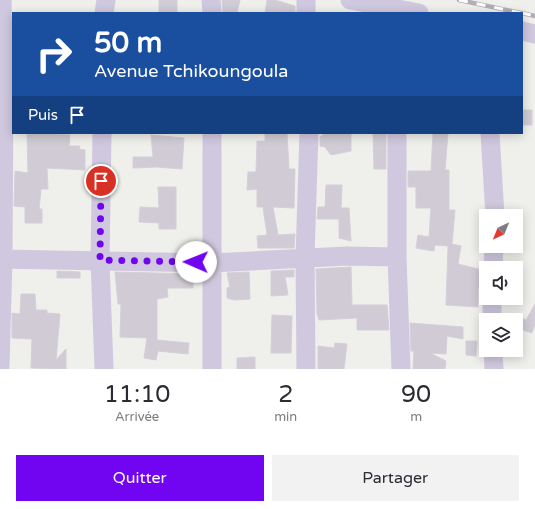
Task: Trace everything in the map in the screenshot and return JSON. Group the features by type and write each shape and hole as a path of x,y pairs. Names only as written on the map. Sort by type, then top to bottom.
{"street":[{"path":"0,366 4,92 2,0"},
{"path":"104,12 106,0"},
{"path":"211,0 212,12"},
{"path":"306,0 306,12"},
{"path":"350,0 412,12"},
{"path":"523,31 535,34"},
{"path":"102,134 100,260 104,369"},
{"path":"212,134 212,369"},
{"path":"306,369 305,257 309,134"},
{"path":"397,134 397,257 401,369"},
{"path":"490,134 495,209"},
{"path":"2,259 212,262 305,257 397,257"},
{"path":"493,357 494,369"}],"building":[{"path":"159,0 177,0 177,12 159,12"},
{"path":"222,0 240,0 237,12 223,12"},
{"path":"267,0 275,0 295,6 295,12 265,12"},
{"path":"523,110 532,110 532,125 523,125"},
{"path":"27,134 70,135 69,146 80,146 79,149 85,150 85,170 47,168 48,189 41,189 39,209 42,209 42,223 25,223 25,207 14,206 15,171 28,173"},
{"path":"265,134 287,134 289,169 295,169 294,208 273,207 278,235 295,234 294,248 258,248 257,236 267,235 263,207 257,207 257,189 247,190 248,172 256,172 257,141 265,141"},
{"path":"324,134 351,134 351,151 331,155 325,147 320,146 320,137"},
{"path":"373,134 386,134 386,169 374,169"},
{"path":"433,134 448,134 445,170 449,170 449,210 455,210 452,244 461,246 458,264 479,269 478,307 446,305 448,246 435,245 434,251 416,248 418,235 429,237 431,208 416,208 416,187 408,187 408,171 431,171"},
{"path":"151,135 184,138 182,169 157,167 133,168 133,157 153,157"},
{"path":"326,185 342,185 341,208 349,208 351,241 339,238 339,219 317,219 318,207 325,207"},
{"path":"158,187 176,187 176,229 159,229 159,223 139,222 140,207 159,208"},
{"path":"351,267 352,305 387,305 389,330 357,330 357,318 319,320 317,314 316,269"},
{"path":"294,270 294,277 285,277 288,295 271,296 271,271"},
{"path":"57,271 80,272 80,278 57,278"},
{"path":"115,272 193,274 193,288 167,288 168,297 157,299 157,340 189,343 188,354 158,351 156,360 144,358 147,338 120,337 121,304 118,304"},
{"path":"249,272 250,299 234,300 227,298 227,288 230,287 227,273"},
{"path":"21,294 35,294 36,310 47,310 47,313 60,314 56,360 66,349 66,369 31,368 32,339 12,338 12,313 20,314"},
{"path":"535,304 535,324 532,333 523,330 523,319 526,320"},
{"path":"272,315 292,316 291,353 271,353"},
{"path":"410,323 463,327 463,339 447,336 446,354 430,353 446,361 445,369 413,369 414,351 411,351"},
{"path":"466,341 477,341 476,356 466,355"},
{"path":"335,343 347,344 344,369 318,369 318,346 334,348"},
{"path":"255,357 255,369 237,369 237,358"}],"railway":[{"path":"459,0 516,12"},
{"path":"523,13 535,16"}],"route":[{"path":"101,181 100,260 196,262"}]}
